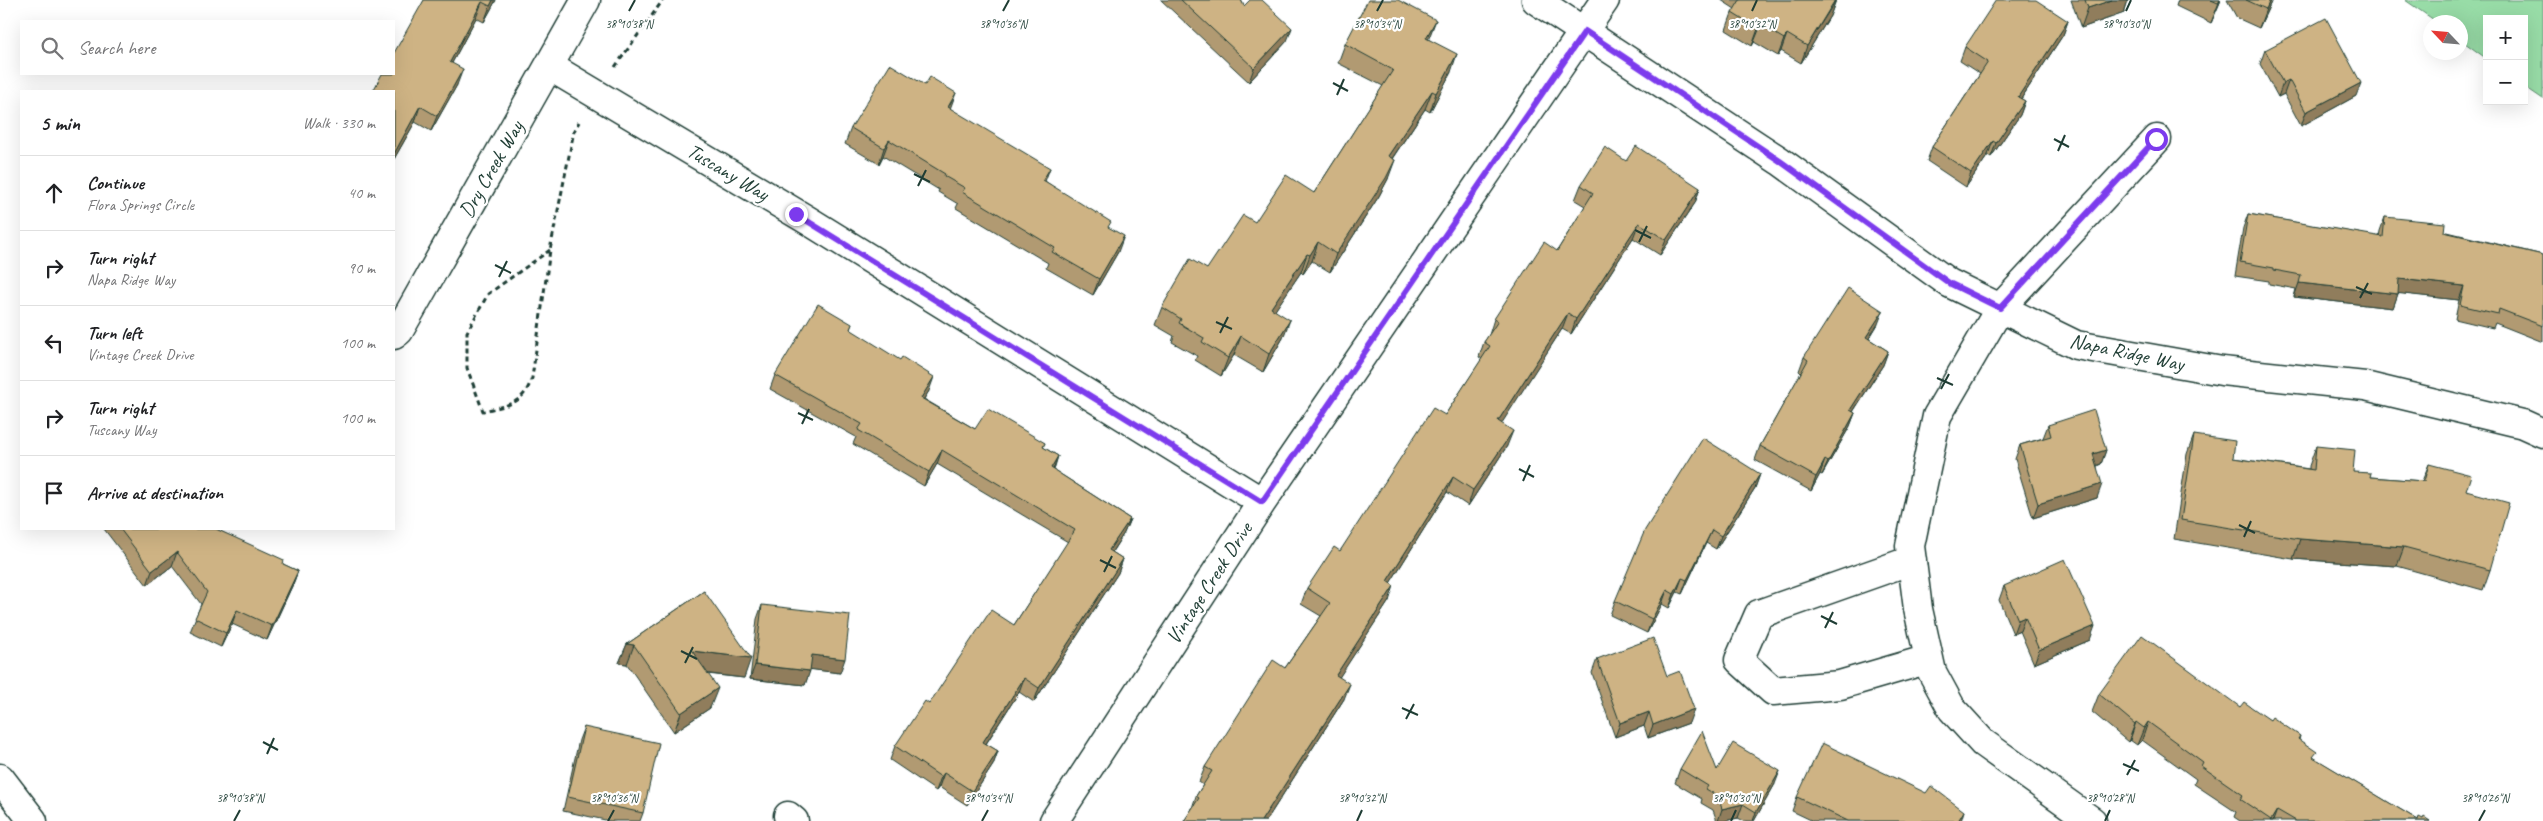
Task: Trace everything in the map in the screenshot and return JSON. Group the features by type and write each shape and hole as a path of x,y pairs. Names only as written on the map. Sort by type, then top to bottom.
{"street":[{"name":"Dry Creek Way","path":"395,334 586,0"},
{"name":"Napa Ridge Way","path":"1536,0 1780,161 1949,283 2076,345 2222,371 2365,386 2523,424 2543,433"},
{"name":"Vintage Creek Drive","path":"1054,821 1262,502 1605,0"},
{"name":"Tuscany Way","path":"549,66 802,217 1262,502"},
{"path":"2092,821 1983,743 1952,709 1932,672 1918,609 1910,546 1937,416 2000,308 2156,139"},
{"path":"1912,560 1759,614 1739,660 1773,691 1840,685 1929,659"},
{"path":"0,778 33,821"}],"path":[{"path":"550,250 532,378 527,392 514,404 483,411 467,368 467,332 488,294 550,250"}],"green space":[{"path":"2405,0 2543,0 2543,99 2528,89 2528,15 2483,15 2483,56 2468,45 2468,15 2427,15"}],"building":[{"path":"424,0 493,0 490,6 482,2 450,62 463,69 437,116 420,106 395,152 395,90 374,90 381,75 395,75 395,51"},
{"path":"1181,0 1241,0 1244,6 1250,0 1262,0 1292,28 1254,68"},
{"path":"1368,0 1398,0 1436,20 1426,38 1457,54 1436,93 1432,91 1388,156 1395,160 1386,178 1336,254 1318,242 1310,255 1307,254 1271,308 1290,320 1269,354 1241,336 1228,358 1202,342 1204,338 1179,323 1181,319 1162,307 1190,259 1207,269 1243,215 1255,222 1286,175 1314,193 1393,70 1345,44"},
{"path":"1740,0 1835,0 1807,46 1787,34 1784,39 1761,25 1758,29 1732,13"},
{"path":"1996,0 2036,0 2068,21 2018,97 2025,101 1996,143 1993,141 1971,173 1932,147 1988,62 1965,47"},
{"path":"2085,0 2112,0 2088,8"},
{"path":"2246,0 2270,0 2266,9"},
{"path":"2326,18 2361,83 2306,112 2289,80 2283,83 2265,50"},
{"path":"890,64 925,85 930,77 956,93 948,107 1050,168 1043,180 1111,222 1108,227 1124,236 1099,279 1052,252 1055,248 962,192 965,188 944,176 945,174 889,140 884,148 851,128"},
{"path":"1636,146 1700,188 1666,240 1639,223 1576,319 1568,313 1498,421 1513,431 1473,490 1453,477 1387,581 1394,586 1336,675 1350,684 1261,821 1184,821 1199,798 1196,796 1212,771 1205,767 1273,660 1285,668 1330,603 1307,588 1334,547 1340,551 1433,408 1445,415 1490,346 1484,342 1498,321 1494,319 1544,242 1557,251 1593,193 1581,185 1605,147 1626,161"},
{"path":"2248,214 2383,237 2385,217 2445,223 2444,232 2543,255 2543,326 2499,309 2498,314 2460,305 2464,286 2399,279 2398,294 2299,283 2301,275 2240,262"},
{"path":"1848,288 1883,311 1866,337 1888,351 1850,410 1855,413 1828,462 1825,460 1816,477 1760,446 1808,360 1804,357"},
{"path":"818,304 852,324 850,329 900,360 902,357 934,377 921,398 975,429 988,409 1045,443 1043,447 1058,456 1051,468 1130,519 1109,550 1123,559 1039,688 1024,678 983,742 998,751 972,791 944,773 941,777 895,746 925,701 929,704 991,610 1014,625 1075,530 942,450 929,472 858,430 862,424 775,375"},
{"path":"2094,410 2106,450 2093,454 2102,484 2038,504 2020,445 2051,436 2048,425"},
{"path":"2194,435 2235,441 2233,458 2314,470 2316,446 2355,450 2353,472 2371,473 2370,477 2424,481 2429,464 2471,475 2466,491 2509,503 2490,570 2404,547 2300,539 2181,520"},
{"path":"1703,438 1760,474 1721,536 1712,530 1687,580 1682,578 1674,594 1667,590 1652,619 1615,601 1645,530"},
{"path":"121,530 218,530 284,560 283,564 298,571 272,626 237,610 226,633 195,618 207,592 177,552 152,571"},
{"path":"2065,559 2095,626 2039,650 2025,617 2018,620 2004,586"},
{"path":"704,591 751,658 692,651 718,688 681,713 634,645 627,644"},
{"path":"762,605 850,615 845,659 812,655 810,671 755,665"},
{"path":"2142,635 2240,707 2244,702 2270,720 2272,717 2300,736 2298,739 2317,752 2313,757 2418,820 2419,817 2423,819 2424,817 2430,821 2296,821 2277,810 2271,820 2240,799 2243,795 2201,766 2203,762 2148,722 2144,728 2136,722 2135,724 2099,694"},
{"path":"1653,638 1667,676 1680,671 1694,709 1653,725 1649,712 1620,723 1597,659"},
{"path":"584,727 659,743 643,813 568,797"},
{"path":"1702,731 1717,770 1733,743 1780,771 1756,812 1743,804 1722,809 1718,796 1706,789 1708,786 1680,769"},
{"path":"1822,743 1926,793 1931,786 1964,811 1958,821 1848,821 1797,797"}],"route":[{"path":"796,214 1262,502 1585,31 1780,161 1949,283 2000,308 2156,139"}]}
